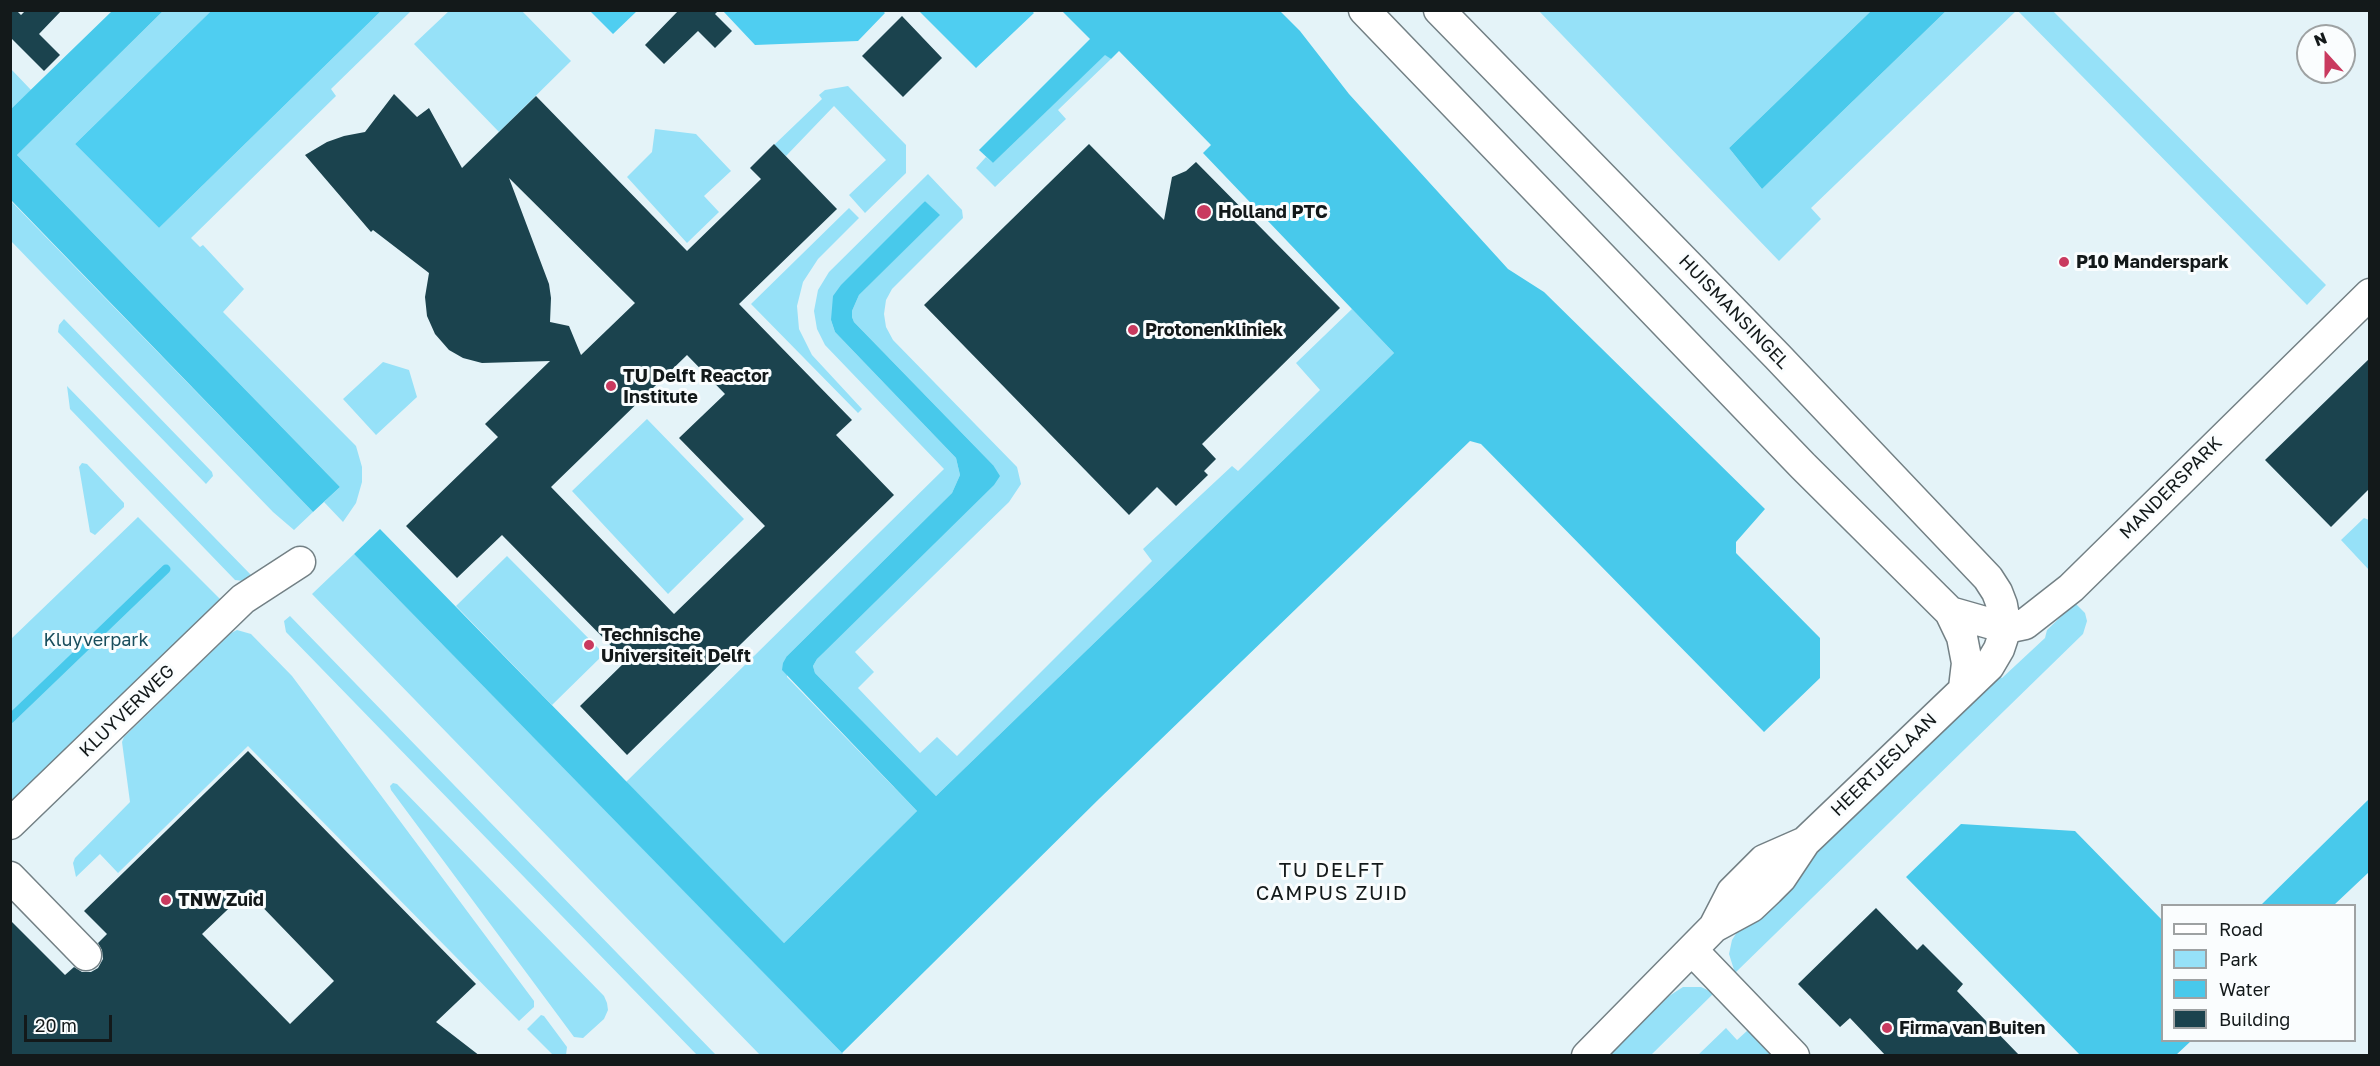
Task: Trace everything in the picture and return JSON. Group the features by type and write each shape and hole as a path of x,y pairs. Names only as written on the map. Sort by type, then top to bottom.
{"street":[{"path":"1364,10 1787,449 1950,612 1962,637 1967,663 1964,688"},
{"name":"HUISMANSINGEL","path":"1439,10 1701,276 1988,578 2002,605 2006,628"},
{"name":"MANDERSPARK","path":"2006,628 2025,624 2071,588 2370,294"},
{"name":"KLUYVERWEG","path":"10,824 243,599 300,562"},
{"path":"1950,612 2006,628"},
{"name":"HEERTJESLAAN","path":"1587,1056 1693,951 1714,927 1751,907 1781,878 1805,842 1989,666 1999,649 2006,628"},
{"path":"10,877 86,955"},
{"path":"1693,951 1794,1056"}],"green space":[{"path":"450,10 522,11 571,61 499,132 414,44"},
{"path":"163,11 211,11 75,144 159,228 381,11 411,11 331,89 336,96 191,238 200,247 203,245 244,289 223,312 356,446 362,467 362,482 356,503 343,522 324,502 340,487 17,155"},
{"path":"1539,11 1871,11 1729,148 1762,189 1946,11 2016,11 1811,208 1821,219 1779,261"},
{"path":"2018,11 2053,11 2326,285 2307,305"},
{"path":"1105,54 1111,59 1058,110 1066,119 995,187 976,168 986,157 993,163"},
{"path":"11,69 31,90 11,109"},
{"path":"848,86 906,145 906,173 865,213 849,195 886,160 834,106 786,156 774,145 822,99 819,95 825,90"},
{"path":"655,129 696,134 731,171 704,196 719,212 687,243 627,177 652,152"},
{"path":"928,174 962,210 963,218 892,289 886,300 884,314 886,327 893,340 1017,467 1021,484 1009,502 855,652 874,672 858,688 920,753 937,737 957,756 1152,561 1143,549 1232,466 1238,471 1320,390 1296,363 1352,309 1394,353 936,796 815,673 813,666 993,465 854,322 852,317 852,311 859,295 939,215 925,201 831,320 835,332 956,458 960,475 952,493 787,656 787,677 917,811 784,943 626,782 944,469 825,345 817,329 814,311 818,290 829,272"},
{"path":"10,200 313,512 294,530 273,512 11,241"},
{"path":"849,208 859,218 818,259 803,282 797,306 799,329 812,355 862,409 858,413 751,304"},
{"path":"64,319 212,472 213,476 206,484 58,332 59,325"},
{"path":"383,362 409,370 417,397 376,435 343,399"},
{"path":"67,386 251,575 243,581 235,580 70,409"},
{"path":"647,419 744,519 668,594 572,491"},
{"path":"82,463 87,464 124,503 124,507 95,535 90,532 79,467"},
{"name":"Kluyverpark","path":"138,517 223,602 11,803 11,639"},
{"path":"2364,518 2369,520 2369,570 2341,540"},
{"path":"354,554 844,1055 760,1055 312,594"},
{"path":"507,556 604,654 552,705 456,606"},
{"path":"2075,603 2085,613 2087,621 2083,634 1735,973 1729,954 1732,940 1739,929 1998,675 2002,678 2045,638 2047,630"},
{"path":"290,616 716,1055 697,1055 286,632 284,621"},
{"path":"237,630 251,634 292,676 534,1001 534,1007 519,1021 248,746 118,873 100,854 76,877 73,863 75,858 130,802 122,742 124,737 231,633"},
{"path":"393,783 397,784 604,996 608,1010 604,1019 583,1038 574,1037 391,790 390,786"},
{"path":"1683,987 1701,987 1714,993 1651,1055 1609,1056 1669,996"},
{"path":"541,1015 567,1047 566,1055 553,1055 527,1029"},
{"path":"1726,1028 1737,1040 1748,1030 1773,1055 1698,1055"}],"shaded area":[{"path":"882,10 885,13 858,41 755,45 723,11"},
{"path":"1031,10 1034,13 976,68 919,11"},
{"path":"211,11 381,11 159,228 75,144"},
{"path":"590,11 637,11 613,34"}],"water":[{"path":"112,11 163,11 17,155 340,487 313,512 11,200 11,109"},
{"path":"1062,11 1280,11 1300,31 1349,94 1508,269 1544,292 1765,509 1736,542 1736,553 1820,638 1820,678 1764,732 1481,444 1470,441 1100,798 842,1053 354,554 380,529 784,943 917,811 782,670 787,656 952,493 960,475 956,458 835,332 831,320 833,296 841,285 925,201 940,215 859,295 852,311 852,317 854,322 993,465 1000,476 994,485 817,659 813,666 815,673 936,796 1394,353 1203,153 1211,145 1119,51 1111,59 1105,55 993,163 979,150 1090,39"},
{"path":"1871,11 1946,11 1762,189 1729,148"},
{"path":"2369,799 2369,872 2335,904 2262,904"},
{"path":"1961,824 2075,831 2161,919 2161,1042 2190,1042 2176,1055 2080,1055 1906,877"}],"building":[{"path":"10,10 16,10 21,15 26,10 62,10 39,34 60,55 44,71 10,37"},
{"path":"679,10 719,10 715,14 732,31 715,48 698,31 664,64 645,45"},
{"path":"902,16 942,58 903,97 862,56"},
{"path":"394,94 417,117 429,108 462,168 536,96 687,251 761,179 750,168 774,144 837,209 739,304 852,420 836,435 894,495 627,755 580,706 626,661 502,535 457,578 406,526 498,437 485,424 550,361 482,363 463,358 449,350 435,334 427,316 425,297 429,273 373,230 371,232 305,155 327,142 365,132","holes":["509,178 635,303 581,355 569,326 550,322 549,284","687,355 725,394 679,438 765,526 674,614 551,487"]},
{"name":"Protonenkliniek","path":"1089,144 1164,220 1172,177 1186,171 1196,162 1340,308 1202,444 1216,459 1204,471 1208,475 1176,506 1157,487 1129,515 924,305"},
{"path":"2370,358 2370,488 2331,527 2265,460"},
{"name":"TNW Zuid","path":"248,751 476,984 436,1022 480,1056 10,1056 10,920 65,975 74,967 82,972 91,972 98,968 103,959 98,943 107,934 84,911","holes":["247,891 334,981 290,1024 202,934"]},
{"path":"1876,908 1917,950 1923,944 1963,984 1957,991 2020,1056 1886,1056 1850,1018 1840,1027 1798,984"}],"waterway":[{"path":"10,719 166,569"}],"place":[{"name":"Holland PTC","path":"1204,212"},
{"name":"P10 Manderspark","path":"2064,262"},
{"name":"Protonenkliniek","path":"1133,330"},
{"name":"TU Delft Reactor Institute","path":"611,386"},
{"name":"Technische Universiteit Delft","path":"589,645"},
{"name":"TNW Zuid","path":"166,900"},
{"name":"Firma van Buiten","path":"1887,1028"}],"district":[{"name":"TU DELFT CAMPUS ZUID","path":"1332,882"}]}
